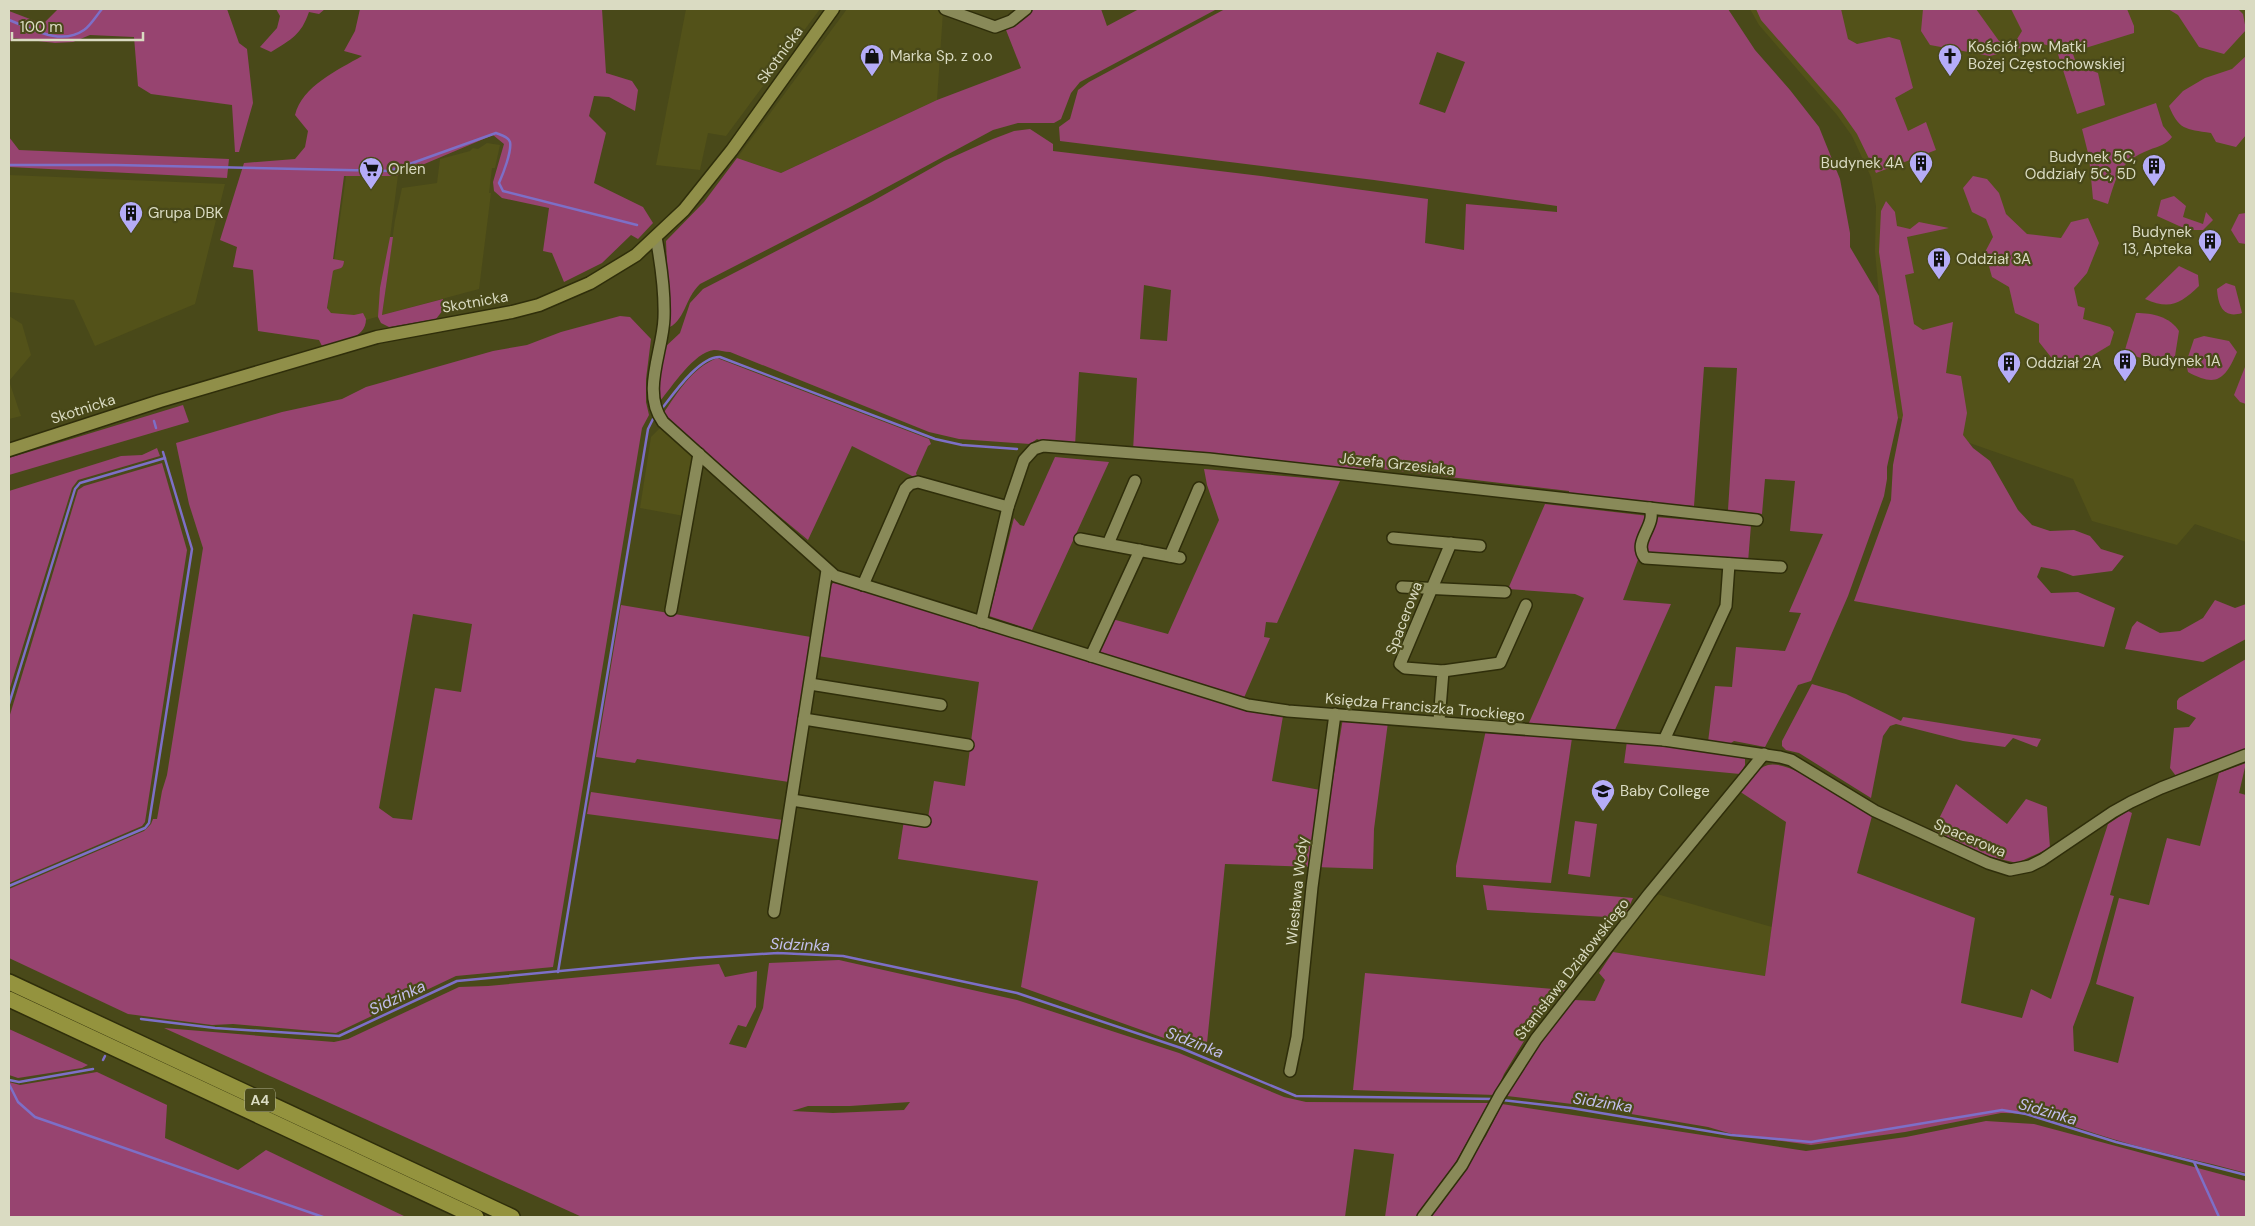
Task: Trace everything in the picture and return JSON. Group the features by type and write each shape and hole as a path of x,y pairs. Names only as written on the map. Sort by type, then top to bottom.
{"highway":[{"name":"A4","path":"9,982 512,1217"},
{"name":"A4","path":"9,999 476,1217"}],"main road":[{"name":"Skotnicka","path":"9,450 160,401 377,337 512,312 539,305 566,295 614,270 656,237 684,210 704,187 833,9"}],"street":[{"path":"945,9 995,27 1011,22 1026,9"},
{"name":"Księdza Franciszka Trockiego","path":"656,237 664,320 656,372 655,408 663,422 835,576 1248,705 1288,711 1439,721 1569,734 1664,740 1764,754"},
{"name":"Józefa Grzesiaka","path":"1008,507 1024,460 1034,449 1043,446 1209,459 1757,520"},
{"path":"671,610 699,454"},
{"path":"1108,544 1135,481"},
{"path":"863,585 905,489 910,484 918,482 1008,507 980,622"},
{"path":"1080,539 1175,557 1199,488"},
{"path":"1650,508 1653,518 1641,545 1641,552 1645,558 1781,568"},
{"path":"1393,538 1480,546"},
{"name":"Spacerowa","path":"1451,543 1400,664 1405,668 1442,671 1500,663 1526,605"},
{"path":"1091,656 1140,550"},
{"path":"1664,740 1726,606 1728,564"},
{"path":"774,912 827,570"},
{"path":"1402,587 1505,592"},
{"path":"1439,721 1442,671"},
{"path":"810,684 942,705"},
{"name":"Wiesława Wody","path":"1290,1070 1297,1037 1315,863 1335,714"},
{"path":"804,719 968,745"},
{"name":"Spacerowa","path":"1764,754 1791,760 1890,819 1988,863 2010,870 2030,866 2042,860 2131,802 2161,788 2246,755"},
{"name":"Stanisława Działowskiego","path":"1424,1217 1462,1165 1521,1060 1554,1015 1649,894 1764,754"},
{"path":"792,800 925,821"}],"shaded area":[{"path":"58,9 227,9 239,43 247,49 253,103 239,152 235,152 232,105 151,94 138,86 134,37 90,35 73,42 55,43 13,38 9,42 9,11 43,24"},
{"path":"276,9 325,9 319,14 309,12 303,26 295,36 271,52 260,47 277,28 280,16"},
{"path":"360,9 602,9 606,73 632,81 638,90 635,111 609,97 594,96 589,116 606,133 594,183 643,207 653,223 638,239 631,235 602,263 564,282 552,253 543,251 549,208 502,198 494,191 493,182 504,144 493,135 396,176 344,176 333,259 344,261 342,268 333,271 327,308 331,313 354,315 363,313 366,319 365,326 361,332 350,339 322,346 319,340 258,331 253,270 233,267 237,247 220,240 244,163 295,159 305,147 308,131 295,115 299,105 313,87 332,73 362,56 344,51 355,31"},
{"path":"686,9 820,9 726,136 708,133 700,170 656,165"},
{"path":"847,9 934,9 943,12 937,100 781,173 737,158"},
{"path":"1029,9 1101,9 1107,26 1139,9 1217,9 1080,82 1071,93 1061,119 1054,123 1018,123 993,130 852,206 700,284 691,296 678,321 666,329 669,315 666,241 704,202 737,158 781,173 937,100 1021,68 1006,30"},
{"path":"1225,9 1728,9 1755,50 1819,127 1840,179 1850,233 1850,247 1879,296 1898,418 1887,467 1884,496 1848,596 1811,681 1798,685 1765,747 1734,741 1728,745 1708,742 1715,686 1732,687 1736,647 1785,651 1801,613 1789,612 1823,534 1790,531 1795,481 1765,479 1762,514 1728,510 1737,368 1704,367 1694,506 1569,496 1569,491 1365,467 1364,474 1133,451 1137,378 1079,372 1075,446 1053,445 1037,439 1030,444 959,439 929,432 730,352 716,350 706,352 691,363 660,401 664,348 680,333 690,303 703,289 873,201 944,161 1014,131 1030,129 1053,144 1053,151 1261,176 1428,199 1425,243 1464,250 1466,204 1557,212 1557,206 1374,180 1060,141 1059,127 1070,119 1078,90 1089,82","holes":["1437,52 1465,62 1445,113 1419,104","1144,285 1171,290 1167,341 1140,339"]},
{"path":"1750,9 2246,9 2246,542 2195,524 2177,545 2092,521 2073,479 1898,418 1879,296 1875,251 1876,206 1871,177 1852,136 1837,115 1759,25"},
{"path":"1756,9 1841,9 1848,39 1857,44 1889,37 1900,40 1913,88 1895,98 1908,131 1926,122 1936,150 1876,173 1857,134 1840,110 1761,20"},
{"path":"1923,9 1976,9 1999,41 2014,44 2022,31 2011,9 2127,9 2134,26 2134,33 2079,50 2073,54 2077,66 2082,71 2090,70 2098,73 2105,105 2077,114 2056,48 2040,43 1990,56 1930,45 1921,31"},
{"path":"2168,9 2238,9 2243,14 2246,30 2224,54 2199,47 2178,15"},
{"path":"2246,56 2246,135 2236,147 2216,142 2211,133 2189,129 2176,120 2169,106 2183,91 2205,78 2232,69"},
{"path":"2156,103 2163,126 2172,137 2165,144 2131,159 2125,165 2117,177 2108,204 2093,199 2089,157 2082,129"},
{"path":"9,137 19,150 229,159 227,178 9,167"},
{"path":"487,143 500,145 495,168 492,168 489,193 491,193 479,289 382,315 395,220 402,188 437,183 440,159 470,151 473,148 478,149"},
{"path":"9,175 225,184 195,304 95,346 74,300 9,292"},
{"path":"398,175 380,316 324,332 346,176"},
{"path":"1973,176 1987,179 1999,193 2006,214 2027,234 2061,238 2071,222 2088,218 2099,243 2087,273 2074,288 2078,306 2085,308 2083,319 2110,327 2114,332 2110,345 2090,357 2054,361 2039,342 2039,324 2015,313 2009,287 1992,277 1985,252 1993,237 1986,219 1972,212 1963,188"},
{"path":"2174,196 2186,206 2183,217 2203,224 2206,212 2213,220 2203,230 2188,230 2157,216 2161,200"},
{"path":"1886,201 1895,212 1897,226 1910,229 1919,222 1949,228 1907,237 1914,273 1905,275 1914,324 1923,330 1953,322 1946,373 1961,376 1967,413 1963,435 1973,448 1990,461 2018,510 2032,525 2050,531 2074,530 2090,536 2101,549 2124,556 2112,571 2073,576 2041,567 2037,577 2051,593 2078,592 2115,608 2104,647 1854,601 1891,500 1893,465 1903,415 1879,252 1881,211"},
{"path":"2246,213 2246,244 2239,243 2231,230 2239,214"},
{"path":"390,237 393,237 382,315 443,299 443,310 436,319 389,327 381,323 378,317 380,288"},
{"path":"2179,266 2198,275 2199,286 2186,297 2174,303 2161,304 2145,299"},
{"path":"2226,283 2235,286 2242,313 2230,314 2220,305 2217,289"},
{"path":"2136,313 2149,314 2166,319 2179,331 2175,356 2169,366 2124,353"},
{"path":"9,316 22,324 31,355 9,381"},
{"path":"620,316 630,317 651,339 646,379 646,402 649,415 642,428 553,967 456,976 336,1033 233,1024 212,1025 128,1014 9,958 9,889 144,831 153,819 157,819 167,775 203,548 189,504 176,443 282,412 342,399 366,387 493,351 527,345 561,332","holes":["413,614 472,624 461,692 435,688 412,820 393,818 379,808"]},
{"path":"2204,336 2229,341 2237,352 2224,374 2213,380 2198,377 2188,372 2186,363 2194,339"},
{"path":"717,358 929,439 931,444 928,446 916,473 918,479 852,446 808,540 691,443 663,414 692,375"},
{"path":"2245,367 2246,404 2240,402 2234,395"},
{"path":"9,381 21,416 9,419"},
{"path":"183,405 189,422 9,475 9,458"},
{"path":"660,428 694,458 684,516 640,508 651,437"},
{"path":"157,448 160,456 78,480 72,488 9,691 9,491 121,456 142,455"},
{"path":"1055,457 1109,462 1032,630 989,616 1014,518 1020,525 1024,526"},
{"path":"162,463 187,550 145,822 142,826 9,883 9,718 78,490 84,486"},
{"path":"1204,469 1340,481 1277,623 1266,622 1264,637 1270,638 1243,700 1101,654 1098,651 1112,619 1168,634 1219,520 1207,485"},
{"path":"1545,504 1649,516 1639,557 1623,600 1671,604 1614,732 1528,725 1584,598 1575,594 1508,589"},
{"path":"1656,517 1751,525 1748,562 1647,556 1645,540"},
{"path":"833,583 844,584 1249,711 1283,716 1272,781 1331,792 1343,718 1388,722 1374,829 1373,869 1225,864 1206,1053 1021,987 1038,881 898,859 904,820 927,824 934,781 965,786 979,682 818,656 829,588"},
{"path":"2215,600 2235,608 2246,604 2246,639 2203,662 2125,649 2132,627 2137,621 2160,633 2180,631 2203,618"},
{"path":"621,605 811,637 789,782 637,759 635,763 596,757"},
{"path":"2246,659 2246,751 2176,776 2170,768 2174,728 2189,727 2196,718 2177,709 2177,701 2179,698"},
{"path":"1812,684 1846,694 1901,721 1903,717 2041,739 2037,747 2013,738 2005,747 1963,741 1896,724 1890,726 1883,736 1871,798 1799,753 1786,750 1782,746 1782,741"},
{"path":"1486,730 1572,738 1551,883 1456,877 1456,866"},
{"path":"1627,741 1737,754 1745,758 1745,765 1740,774 1624,763"},
{"path":"2246,763 2239,793 2246,795 2246,1173 2132,1145 2045,1118 2016,1113 2001,1113 1905,1132 1811,1145 1732,1134 1708,1127 1572,1104 1507,1096 1513,1081 1528,1056 1544,1034 1574,1000 1595,1001 1605,980 1599,973 1613,952 1765,976 1786,822 1739,791 1756,772 1768,765 1778,765 1805,775 1872,816 1857,873 1975,918 1961,1003 2022,1018 2031,989 2051,999 2108,824 2128,811 2132,813 2110,895 2114,896 2090,982 2073,1027 2074,1051 2118,1063 2134,997 2096,984 2119,898 2149,905 2167,838 2200,846 2219,773"},
{"path":"1956,784 2007,824 2026,799 2047,807 2050,848 2017,863 1991,857 1933,831"},
{"path":"591,792 783,820 782,840 587,814"},
{"path":"1575,821 1597,824 1590,877 1568,874"},
{"path":"1483,885 1633,898 1624,918 1487,910"},
{"path":"1657,894 1772,927 1765,976 1613,952"},
{"path":"839,960 1017,1000 1179,1053 1284,1097 1306,1102 1489,1103 1454,1165 1416,1217 1385,1217 1394,1154 1354,1149 1345,1217 582,1217 164,1028 334,1042 348,1039 459,987 488,986 719,964 725,977 757,971 756,1007 746,1027 738,1025 729,1044 746,1048 763,1008 769,963","holes":["910,1102 904,1110 833,1113 792,1111 808,1106 850,1106"]},
{"path":"1365,973 1565,990 1535,1023 1504,1074 1495,1095 1353,1090"},
{"path":"9,1029 88,1065 82,1068 18,1078 9,1075"},
{"path":"97,1072 167,1105 165,1138 238,1170 266,1150 406,1217 9,1217 9,1082 20,1085"},
{"path":"1502,1104 1806,1151 1906,1137 1986,1121 2034,1124 2246,1181 2246,1217 1431,1217 1486,1136"}],"waterway":[{"path":"9,20 46,34 56,36 75,35 84,30 102,9"},
{"path":"9,165 115,165 390,171 496,133 506,137 510,142 508,157 499,183 503,191 637,225"},
{"path":"660,411 695,370 712,358 720,357 935,439 962,445 1017,449"},
{"path":"558,972 648,429 653,419"},
{"path":"154,421 156,428"},
{"path":"9,886 145,828 149,823 192,549 163,452"},
{"path":"9,704 75,489 80,483 165,458"},
{"name":"Sidzinka","path":"141,1019 215,1028 339,1036 457,981 696,958 778,953 843,956 1017,993 1181,1048 1296,1096 1494,1099"},
{"name":"Sidzinka","path":"103,1060 105,1056"},
{"name":"Sidzinka","path":"9,1080 19,1082 93,1069"},
{"path":"9,1084 18,1102 35,1117 323,1217"},
{"name":"Sidzinka","path":"1502,1100 1571,1108 1731,1135 1811,1142 2002,1110 2026,1114 2116,1142 2246,1175"},
{"path":"2194,1162 2219,1217"}],"place":[{"name":"Marka Sp. z o.o","path":"872,77"},
{"name":"Kościół pw. Matki Bożej Częstochowskiej","path":"1950,77"},
{"name":"Budynek 4A","path":"1921,184"},
{"name":"Budynek 5C, Oddziały 5C, 5D","path":"2154,187"},
{"name":"Orlen","path":"371,190"},
{"name":"Grupa DBK","path":"131,234"},
{"name":"Budynek 13, Apteka","path":"2210,262"},
{"name":"Oddział 3A","path":"1939,280"},
{"name":"Budynek 1A","path":"2125,382"},
{"name":"Oddział 2A","path":"2009,384"},
{"name":"Baby College","path":"1603,812"}]}
